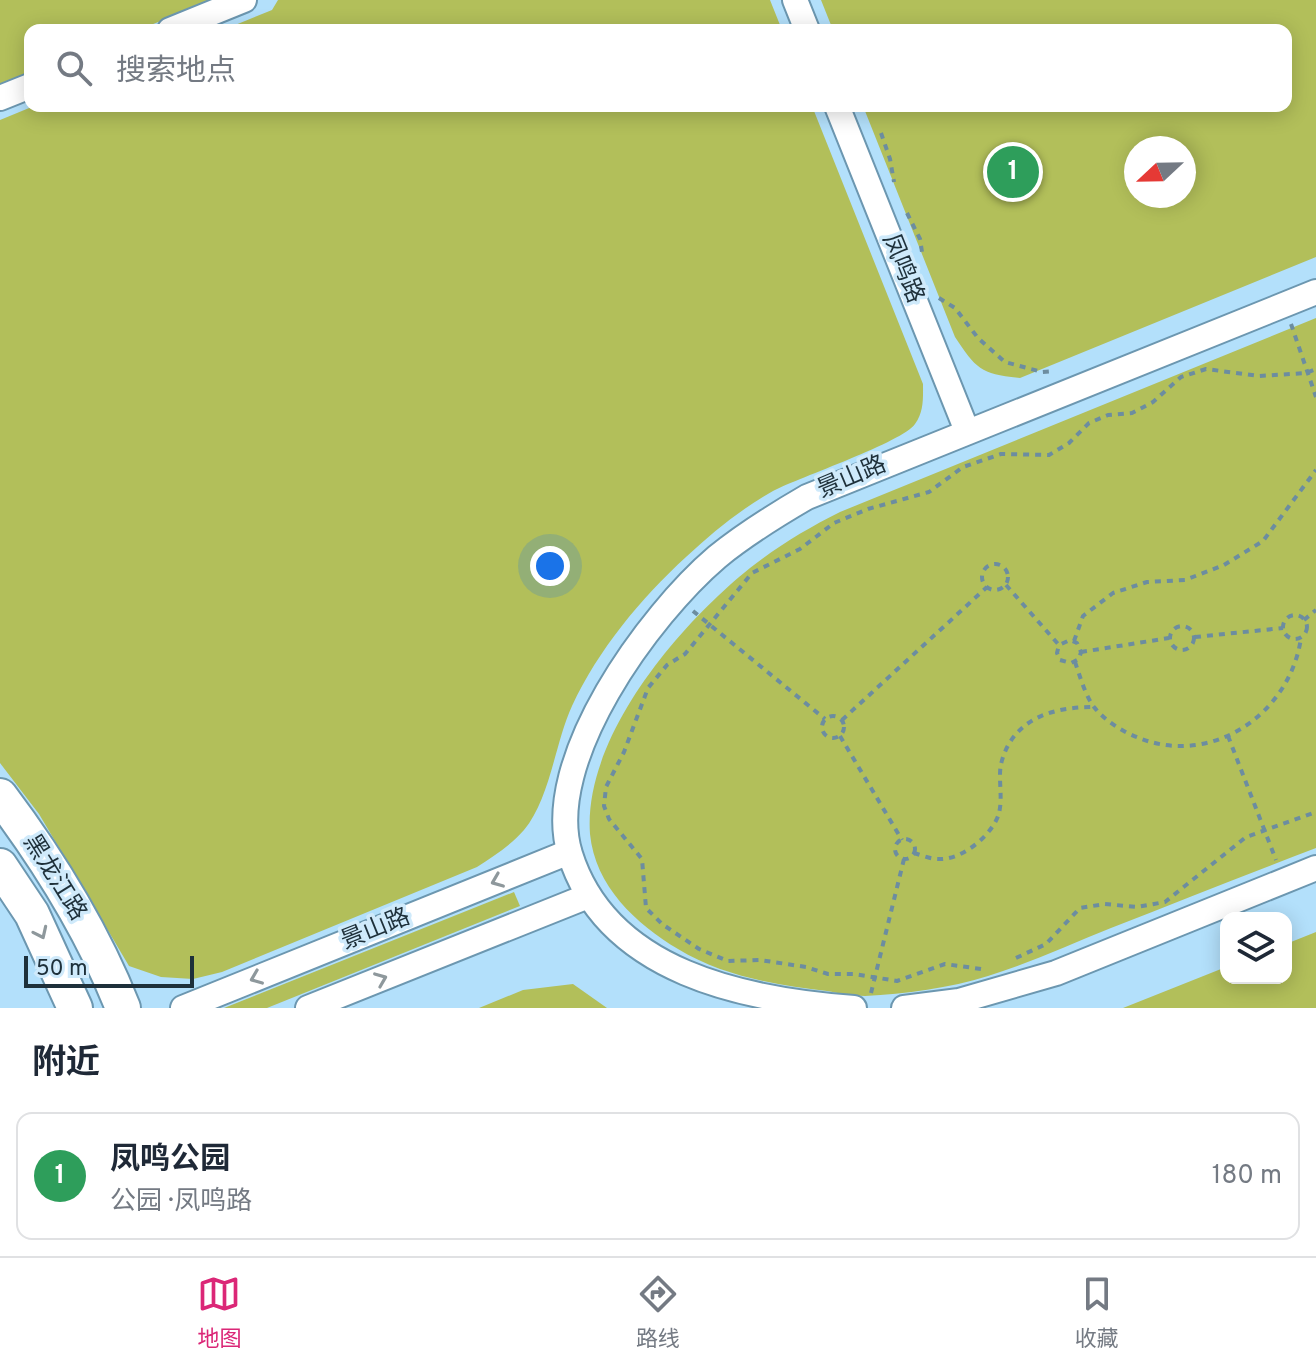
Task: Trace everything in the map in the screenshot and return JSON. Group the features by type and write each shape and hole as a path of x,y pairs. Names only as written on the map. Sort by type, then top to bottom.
{"main road":[{"name":"黑龙江路","path":"0,796 63,888 106,966 123,1008"},
{"name":"黑龙江路","path":"0,866 32,914 75,1008"}],"street":[{"path":"185,24 244,0"},
{"path":"795,0 805,24"},
{"path":"0,98 24,88"},
{"name":"凤鸣路","path":"839,112 967,431"},
{"name":"景山路","path":"862,1001 804,1004 703,981 663,962 625,936 588,896 569,852 566,811 575,761 616,677 675,597 761,524 807,497 1316,292"},
{"name":"景山路","path":"183,1008 569,852"},
{"path":"904,1008 959,1001 1056,973 1316,868"},
{"name":"景山路","path":"308,1008 588,896"}],"path":[{"path":"881,133 890,159 895,189"},
{"path":"905,209 920,239 922,254"},
{"path":"935,289 939,298 955,308 978,338 1005,362 1042,372 1067,369"},
{"path":"1285,305 1316,397"},
{"path":"989,967 976,969 945,964 897,981 854,974 828,974 760,960 728,961 699,949 662,924 646,908 642,859 609,819 604,806 606,787 624,752 648,688 667,665 685,654 752,573 800,549 834,523 868,509 929,492 963,467 1001,454 1049,455 1069,443 1089,423 1108,415 1132,413 1153,402 1181,377 1206,369 1259,376 1306,373 1316,369"},
{"path":"1074,641 1083,616 1113,593 1147,582 1185,580 1224,565 1263,541 1316,470"},
{"path":"989,566 1004,568 1008,574 1006,585 999,590 987,587 983,573 989,566"},
{"path":"1006,585 1059,645"},
{"path":"842,720 987,587"},
{"path":"675,597 825,719"},
{"path":"1304,620 1316,610"},
{"path":"1075,662 1094,707 1124,732 1157,746 1200,746 1228,736 1254,721 1278,695 1298,655 1301,638 1307,628 1304,620 1297,615 1288,618 1283,628 1286,636 1301,638"},
{"path":"1183,625 1195,637 1192,646 1181,650 1173,646 1169,638 1174,628 1183,625"},
{"path":"1195,637 1283,628"},
{"path":"1075,662 1081,652 1169,638"},
{"path":"1074,641 1066,640 1059,645 1057,653 1060,660 1075,662"},
{"path":"1074,641 1081,652"},
{"path":"862,1001 875,979 904,859 914,853 940,860 961,853 983,838 998,815 1001,765 1010,741 1026,722 1074,707 1094,707"},
{"path":"832,715 842,720 844,729 840,736 825,735 821,728 825,719 832,715"},
{"path":"840,736 902,840"},
{"path":"1228,736 1285,881"},
{"path":"1012,960 1046,944 1080,908 1105,904 1137,907 1165,902 1246,837 1316,812"},
{"path":"904,859 897,856 894,850 896,842 907,838 913,843 914,853"}],"green space":[{"path":"0,0 214,0 153,24 24,24 24,75 0,85"},
{"path":"278,0 770,0 780,24 238,24 272,10"},
{"path":"821,0 1316,0 1316,257 1020,378 988,372 969,356 955,337 865,112 1292,112 1292,24 831,24"},
{"path":"24,110 814,112 923,384 920,415 915,424 892,440 786,485 750,505 669,573 622,626 594,665 572,706 533,817 519,835 496,854 477,867 222,972 193,979 161,977 129,966 39,814 0,763 0,120"},
{"path":"1316,318 1316,848 1004,971 943,987 880,995 855,996 731,973 695,958 662,939 620,902 600,870 590,834 592,797 602,760 619,722 666,652 722,592 750,568 771,552 840,512"},
{"path":"514,892 520,906 267,1008 224,1008"},
{"path":"1316,932 1316,1008 1123,1008 1220,969 1220,984 1292,984 1292,942"},
{"path":"573,984 607,1008 479,1008 523,990"}],"place":[{"name":"凤鸣公园","path":"1013,172"}]}
